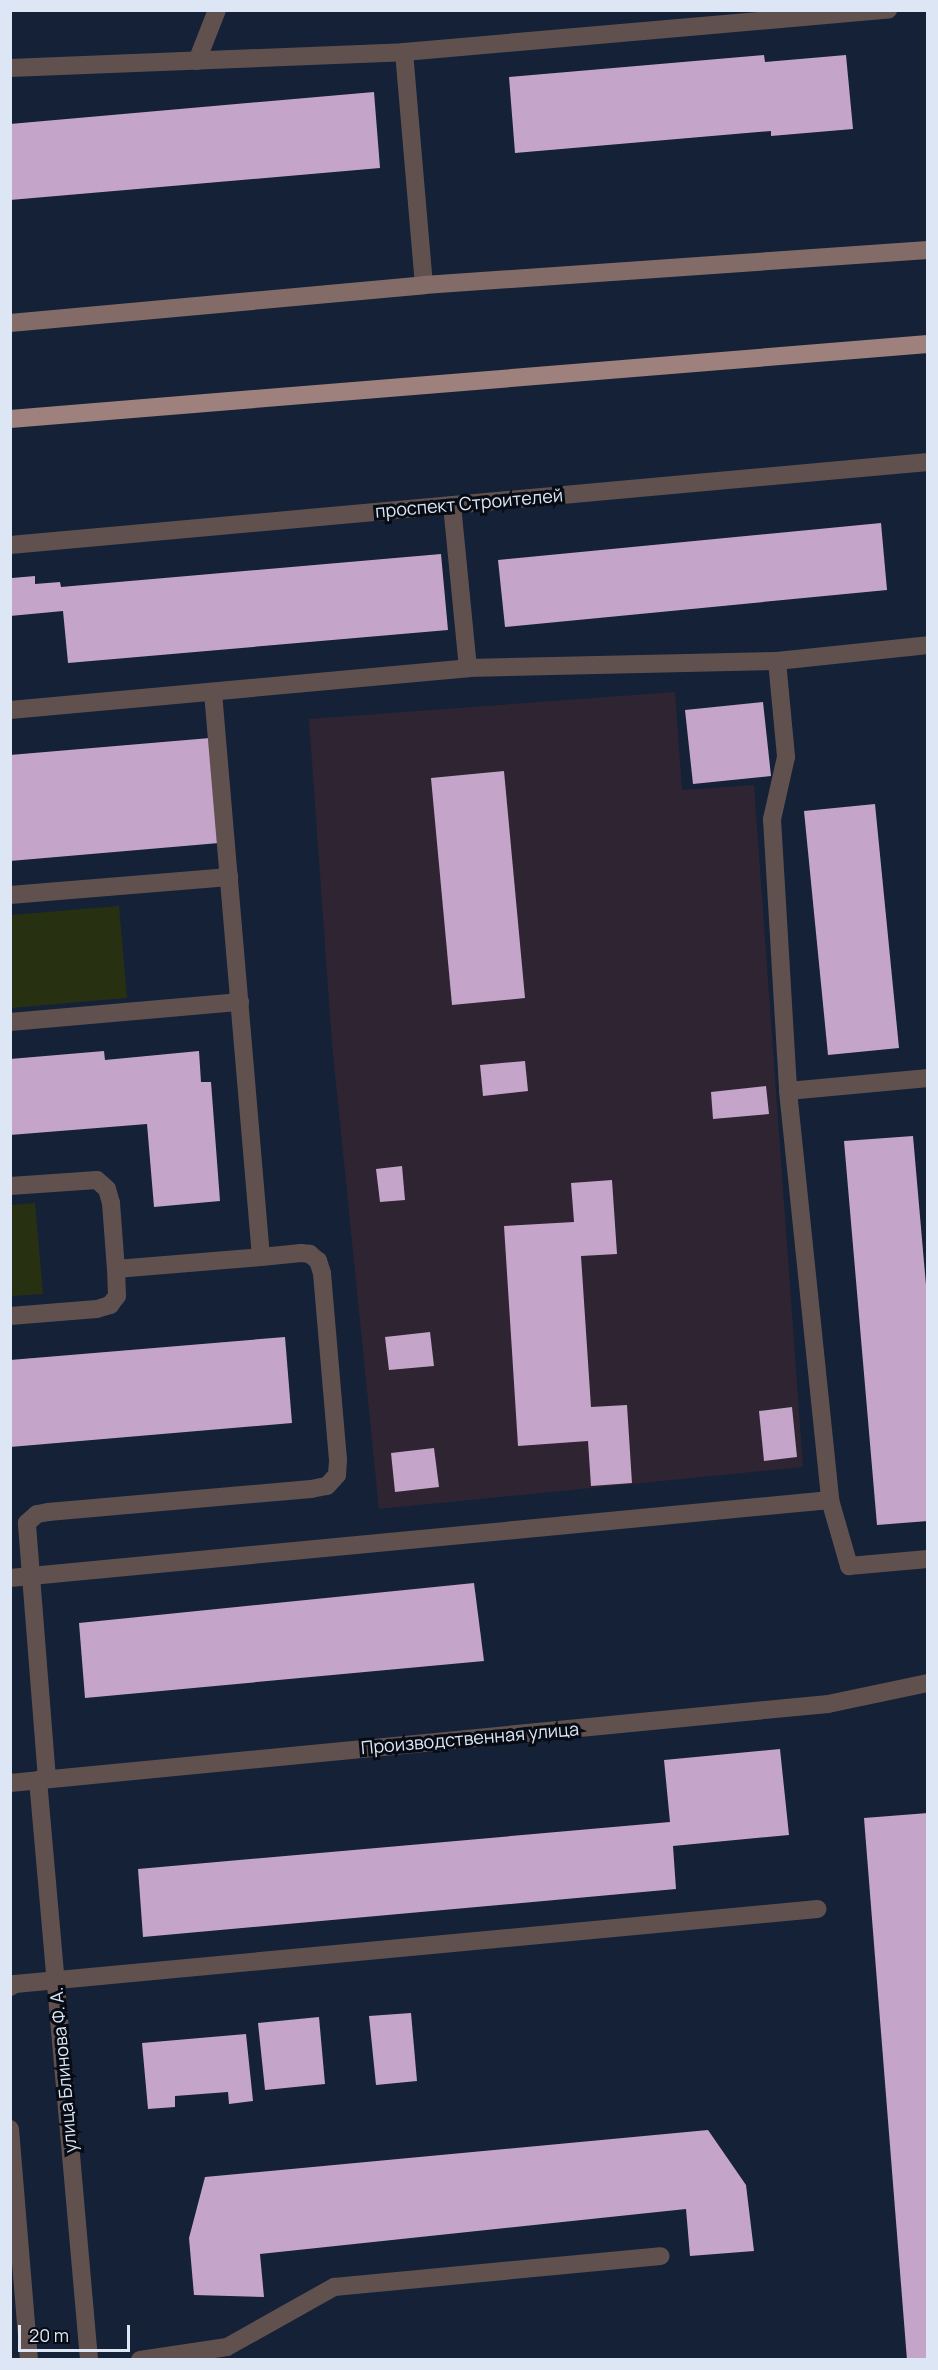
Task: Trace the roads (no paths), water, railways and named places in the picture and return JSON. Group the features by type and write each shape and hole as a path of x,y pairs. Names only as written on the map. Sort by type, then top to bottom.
{"main road":[{"path":"10,419 927,344"}],"street":[{"path":"197,61 217,10"},
{"path":"10,68 404,52 736,17 882,11"},
{"path":"404,52 424,285"},
{"path":"10,323 424,285 927,250"},
{"name":"проспект Строителей","path":"10,545 927,462"},
{"path":"452,505 468,668"},
{"path":"10,710 468,668 777,660 927,645"},
{"path":"777,660 786,757 772,819 788,1090 830,1500 849,1566 927,1558"},
{"path":"116,1269 261,1257 213,692"},
{"path":"10,895 229,877"},
{"path":"10,1022 240,1002"},
{"path":"788,1090 927,1078"},
{"path":"10,1186 98,1180 107,1189 111,1203 117,1296 110,1305 97,1309 10,1316"},
{"name":"улица Блинова Ф. А.","path":"89,2360 55,1980 27,1523 37,1514 311,1489 327,1486 337,1475 338,1460 322,1273 318,1261 310,1254 301,1253 261,1257"},
{"path":"10,1578 830,1500"},
{"name":"Производственная улица","path":"10,1782 828,1704 927,1683"},
{"path":"10,1987 55,1980 818,1909"},
{"path":"10,2129 29,2360"},
{"path":"140,2360 228,2347 334,2287 661,2256"}]}
